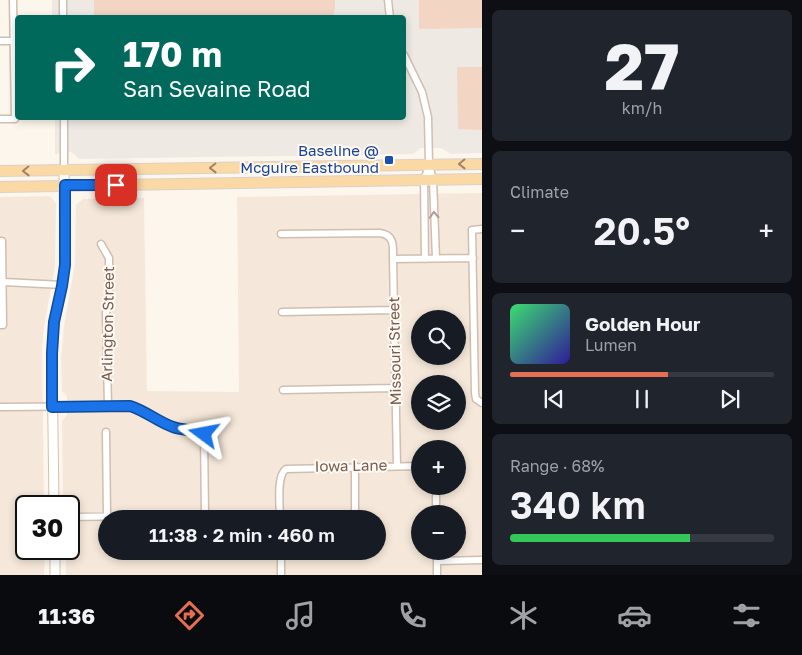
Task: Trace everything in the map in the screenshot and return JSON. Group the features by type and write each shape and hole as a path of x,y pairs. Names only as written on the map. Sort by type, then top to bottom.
{"main road":[{"path":"0,171 482,164"},
{"path":"0,186 482,180"}],"street":[{"path":"0,119 15,119 13,0"},
{"path":"63,0 63,15"},
{"path":"388,0 390,15"},
{"path":"0,41 14,40"},
{"path":"406,59 425,100 429,125 429,180 425,259"},
{"path":"54,495 52,353 54,322 62,286 66,241 64,120"},
{"path":"429,180 436,258"},
{"path":"480,402 475,393 472,230 482,229"},
{"name":"Missouri Street","path":"282,234 380,233 390,236 393,259 396,466"},
{"path":"1,241 4,282 2,325"},
{"name":"Arlington Street","path":"102,244 109,258 109,291 106,313 108,406"},
{"path":"393,259 473,258"},
{"path":"4,282 62,286"},
{"path":"282,312 394,310"},
{"path":"283,390 395,388"},
{"path":"0,407 130,406 142,410 172,427 196,430 204,434 205,510"},
{"path":"106,432 107,510"},
{"path":"355,466 355,510"},
{"name":"Iowa Lane","path":"280,510 280,479 283,470 292,467 411,466"},
{"path":"80,517 98,516"},
{"path":"55,560 55,575"},
{"path":"281,560 281,575"},
{"path":"437,575 437,561 482,560"}],"shaded area":[{"path":"52,0 482,0 482,153 451,154 441,148 421,148 413,154 79,159 72,152 55,154 55,120 406,120 406,15 52,15"},
{"path":"482,193 482,575 66,575 66,560 80,560 80,495 63,495 62,421 67,415 67,396 62,391 61,359 64,326 75,264 76,205 83,199 144,198 147,391 239,392 237,197"},
{"path":"50,196 56,203 55,266 42,347 44,495 15,495 15,560 45,560 44,575 0,575 0,197"}],"building":[{"path":"94,0 335,0 334,15 94,15"},
{"path":"419,0 482,0 482,28 419,29"},
{"path":"457,67 482,67 482,130 458,129"}],"place":[{"name":"Baseline @ Mcguire Eastbound","path":"389,160"}],"route":[{"path":"116,185 65,185 65,265 54,322 52,407 130,406 154,416 172,427 196,430 204,434"}]}
